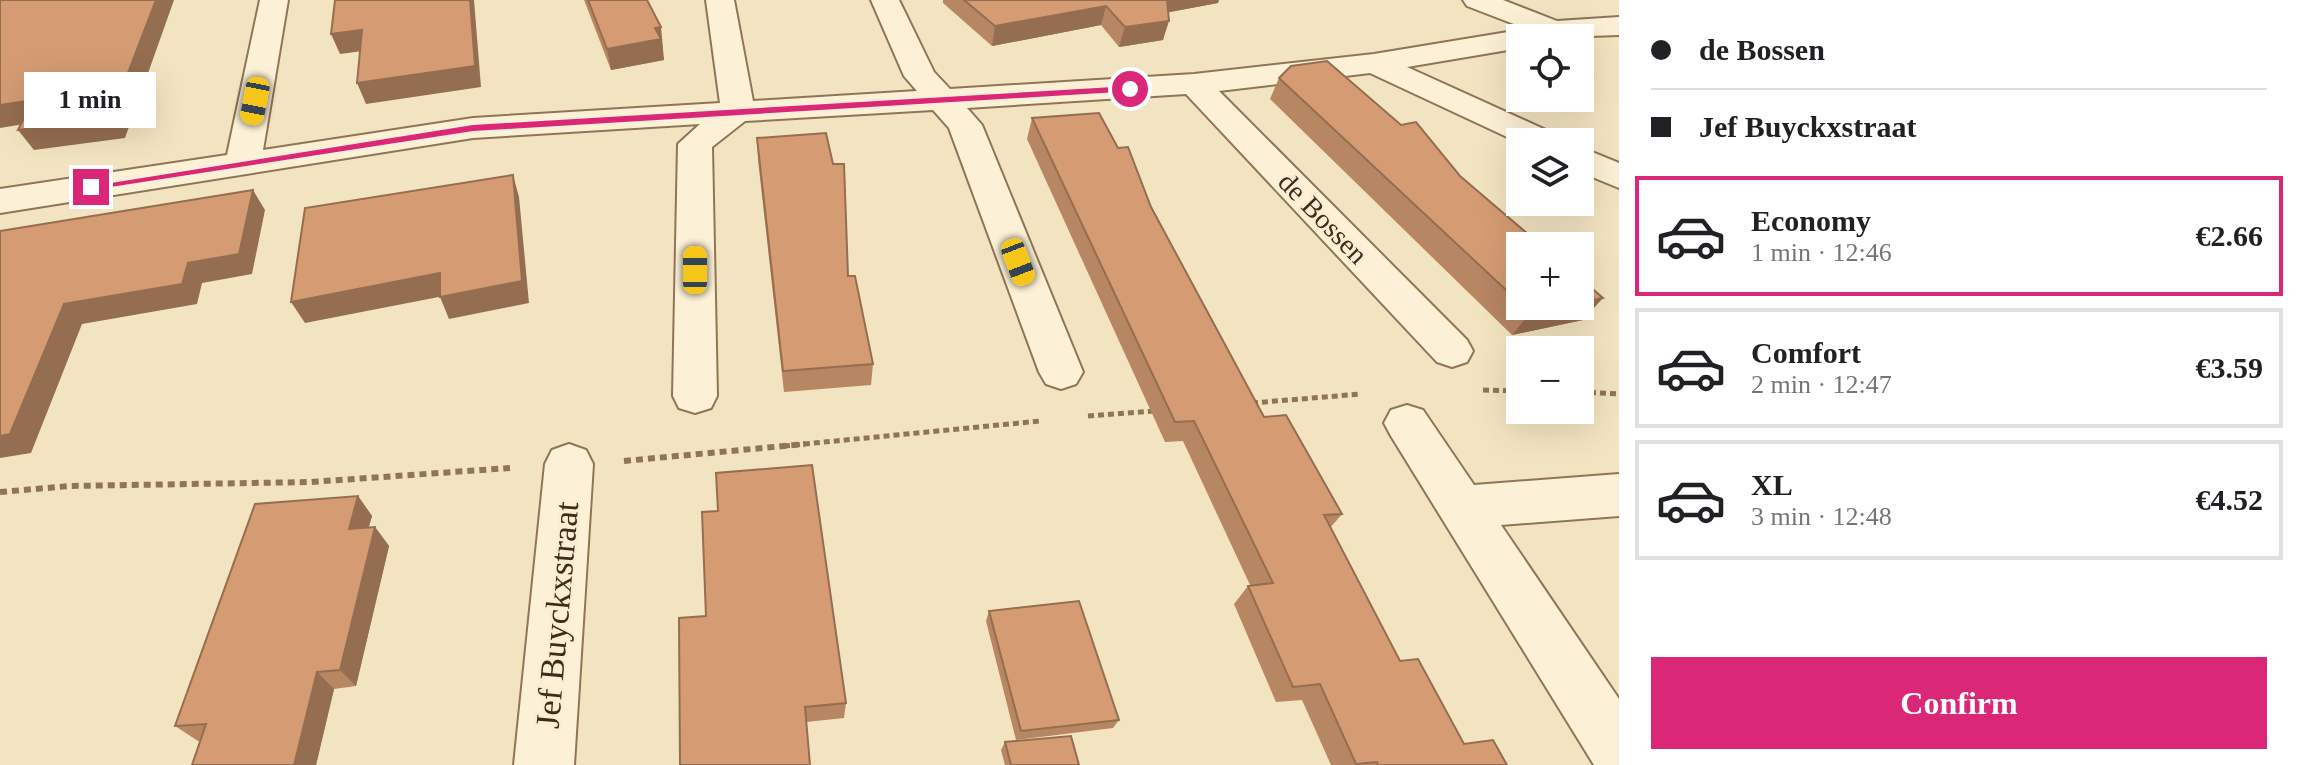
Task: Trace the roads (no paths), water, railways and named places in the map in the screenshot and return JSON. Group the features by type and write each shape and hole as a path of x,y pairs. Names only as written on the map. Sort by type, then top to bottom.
{"street":[{"path":"243,163 274,0"},
{"path":"720,0 738,111"},
{"path":"885,0 920,76 965,125 1061,372"},
{"path":"1477,0 1524,24"},
{"path":"1589,0 1619,11"},
{"path":"1594,30 1619,26"},
{"path":"0,201 473,128 941,102 1194,84 1506,44"},
{"path":"1594,48 1619,55"},
{"path":"1374,63 1515,128"},
{"name":"de Bossen","path":"1194,84 1452,351"},
{"path":"695,396 695,144 738,111"},
{"path":"1594,165 1619,177"},
{"path":"1387,408 1459,507 1619,751"},
{"name":"Jef Buyckxstraat","path":"544,765 569,464"},
{"path":"1459,507 1619,495"}]}
